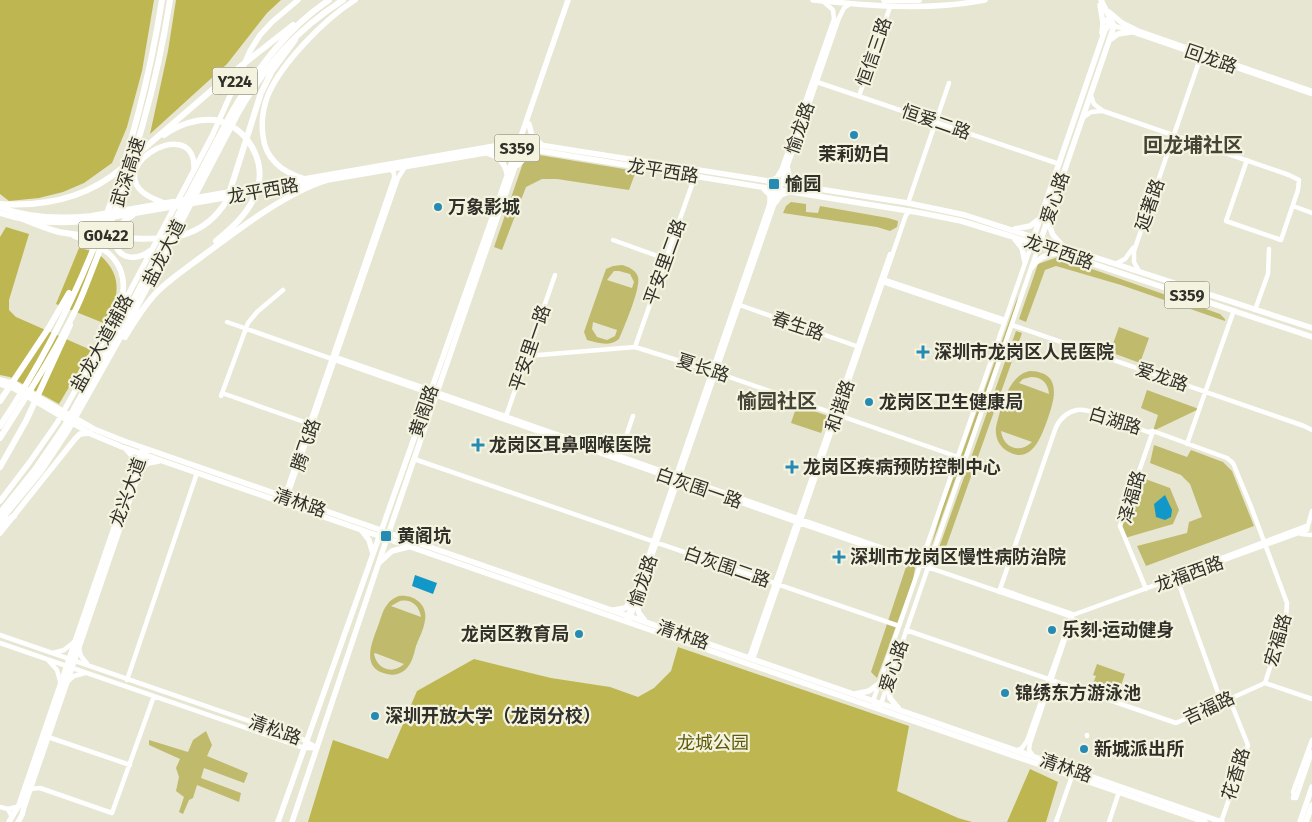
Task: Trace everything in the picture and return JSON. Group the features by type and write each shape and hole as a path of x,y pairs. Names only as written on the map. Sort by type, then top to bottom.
{"highway":[{"name":"武深高速","path":"55,345 111,202 134,129 155,44 162,0"},
{"name":"武深高速","path":"0,438 76,307 125,186 152,96 170,0"},
{"name":"盐龙大道","path":"0,520 40,471 66,429 172,225 195,174 255,75 278,45 310,14 329,0"},
{"name":"盐龙大道","path":"74,413 100,373 238,113 260,78 283,49 305,27 343,0"},
{"path":"884,0 919,0"},
{"path":"0,205 41,204 76,196 108,179 257,53 310,14"},
{"path":"23,219 58,231 79,235 110,237 167,238 185,235 200,228 214,217 223,206 230,192 255,110 265,85 276,65 305,27"},
{"path":"167,131 194,122 215,120 238,130 251,145 257,158 259,170 257,190 249,208 206,252"},
{"path":"100,373 146,305 156,293 184,269 206,252 290,196 308,186 326,180"},
{"path":"0,401 42,339 88,260"},
{"path":"0,467 26,421 47,378 55,345"},
{"name":"武深高速","path":"0,426 16,408"},
{"name":"盐龙大道","path":"2,510 66,429"},
{"path":"0,526 14,516"}],"main road":[{"name":"盐龙大道辅路","path":"0,501 30,463 57,424 195,174 241,68 255,42 272,22 298,0"},
{"path":"307,178 287,171 277,165 270,157 263,140 264,107 274,82 289,61 322,26 355,0"},
{"name":"黄阁路","path":"391,516 414,459 433,394 515,168 520,145 568,0"},
{"name":"黄阁路","path":"278,822 372,558 391,516 507,178 529,124 572,0"},
{"path":"813,0 890,7 950,6 985,0"},
{"path":"1101,3 1112,24"},
{"path":"1101,3 1134,31"},
{"path":"1101,3 1103,23 1101,43"},
{"name":"爱心路","path":"1040,242 1109,41 1112,24"},
{"name":"爱心路","path":"1033,240 1105,30 1112,24"},
{"path":"1109,41 1118,34 1134,31"},
{"path":"515,168 526,156 541,148 532,136 529,124"},
{"path":"164,203 147,195 136,182 135,172 142,160 162,145 175,144 183,146 194,159 195,174"},
{"name":"龙平西路","path":"0,212 23,219 68,222 90,221 485,153 520,145"},
{"name":"龙平西路","path":"0,205 29,215 64,218 90,216 307,178 520,145 680,170 802,186 908,203 965,215 1033,240 1064,246 1312,328"},
{"path":"485,153 494,155 502,161 506,168 507,178"},
{"path":"787,166 787,172 791,180 802,186"},
{"name":"龙平西路","path":"680,170 695,176 910,211 1010,232"},
{"path":"769,181 777,178 781,171"},
{"path":"759,187 768,192 772,204 781,195 793,192"},
{"path":"138,212 124,220 115,231 114,240 118,250 126,256 136,258 146,254 155,245"},
{"path":"1025,262 1022,248 1010,232 1026,228 1039,220 1041,227 1047,222 1053,235 1064,246"},
{"path":"58,231 95,244 112,257 119,266 123,294 118,314"},
{"name":"龙平西路","path":"1040,242 1062,253 1312,337"},
{"path":"1032,266 1044,256 1062,253"},
{"path":"0,380 21,387 92,434 127,450 133,457 135,475"},
{"path":"0,384 13,388 78,423 143,452"},
{"path":"0,533 78,436 84,433 92,434"},
{"path":"122,447 143,452"},
{"name":"清林路","path":"143,452 197,473 285,499 358,528 406,539 437,553 877,704 1072,776 1206,822"},
{"name":"清林路","path":"143,452 365,525 410,547 437,553"},
{"name":"龙兴大道","path":"72,660 76,639 143,452"},
{"path":"135,475 148,463 157,460 163,461"},
{"name":"龙兴大道","path":"11,820 21,799 69,667 79,645 135,475"},
{"path":"365,525 379,524 391,516 396,530 406,539"},
{"path":"358,528 369,540 372,558"},
{"name":"黄阁路","path":"292,822 378,565 384,535"},
{"path":"378,565 392,551 410,547"},
{"path":"610,610 621,610 635,600 638,613 649,624"},
{"name":"清林路","path":"581,603 610,610 628,618 1221,822"},
{"path":"850,693 864,693 880,683"},
{"name":"龙兴大道","path":"18,822 48,737 63,684"},
{"path":"888,684 888,693 893,703 903,712"},
{"path":"1303,821 1312,787"},
{"path":"1303,821 1312,805"}],"street":[{"name":"愉龙路","path":"779,183 787,166 834,17 831,7 821,1"},
{"name":"愉龙路","path":"628,618 777,190 781,171 840,14 844,8 851,4"},
{"name":"恒信三路","path":"859,96 890,7"},
{"name":"回龙路","path":"1112,24 1312,92"},
{"name":"延著路","path":"1139,271 1134,262 1134,250 1201,54"},
{"name":"恒爱二路","path":"815,81 1059,164"},
{"path":"908,203 949,83"},
{"path":"1091,94 1094,104 1103,111 1247,160 1299,180 1298,190 1281,240 1226,221 1247,160"},
{"path":"1083,118 1091,112 1103,111"},
{"path":"1115,264 1125,259 1132,251 1170,137 1173,134"},
{"name":"腾飞路","path":"285,499 399,175 404,166"},
{"name":"腾飞路","path":"335,358 394,178 394,173 390,169"},
{"name":"平安里二路","path":"635,347 695,176"},
{"path":"1293,206 1312,213"},
{"name":"和谐路","path":"883,280 903,214 902,210"},
{"name":"和谐路","path":"751,659 859,347 906,215 910,211"},
{"path":"614,240 666,259"},
{"name":"爱心路","path":"877,704 880,683 899,626 1033,240"},
{"name":"爱心路","path":"877,704 888,684 1040,242"},
{"path":"1255,310 1268,274 1269,249"},
{"name":"平安里一路","path":"505,419 554,275"},
{"path":"883,280 1004,321"},
{"path":"284,290 252,317 245,328 222,394 311,425"},
{"name":"春生路","path":"737,304 859,347"},
{"path":"1187,444 1234,310"},
{"name":"白灰围一路","path":"227,322 1072,615"},
{"name":"爱龙路","path":"1012,325 1312,430"},
{"name":"夏长路","path":"527,356 536,357 635,347 714,371 958,457"},
{"name":"白湖路","path":"999,590 1056,427 1062,418 1071,412 1087,411 1227,458 1233,463 1265,544"},
{"path":"619,458 634,416"},
{"name":"泽福路","path":"1145,588 1120,526 1153,432"},
{"name":"白灰围二路","path":"414,459 899,626"},
{"path":"125,686 197,473"},
{"path":"1311,512 1312,521"},
{"path":"1310,530 1311,512"},
{"name":"龙福西路","path":"1072,615 1265,544 1310,530"},
{"name":"龙福西路","path":"1265,544 1310,530"},
{"name":"宏福路","path":"1265,544 1288,610 1265,683"},
{"path":"1176,577 1221,701"},
{"path":"1016,750 1022,748 1027,741 1072,615"},
{"path":"906,630 1050,679"},
{"name":"清松路","path":"0,635 307,741 317,748"},
{"path":"49,652 57,653 64,650 76,639"},
{"name":"清松路","path":"0,643 304,748 317,748"},
{"path":"79,645 81,656 89,666"},
{"path":"45,658 57,670 63,684 74,676 88,673"},
{"path":"1033,757 1029,750 1030,743 1050,679"},
{"name":"吉福路","path":"1050,679 1176,722 1265,683"},
{"path":"1265,683 1312,699"},
{"path":"30,790 40,788 112,813 154,696"},
{"name":"花香路","path":"1221,822 1248,745 1229,698"},
{"path":"48,737 130,764"},
{"path":"1312,740 1293,792 1294,799 1312,752"},
{"path":"1056,822 1072,776"},
{"path":"33,778 40,788"},
{"path":"1109,822 1120,792"},
{"path":"0,807 8,810 16,807"},
{"path":"8,810 11,820"}],"shaded area":[{"path":"539,155 636,171 629,190 557,179 542,179 526,187 502,250 494,247 523,163"},
{"path":"791,202 806,204 806,212 818,213 820,206 888,218 898,221 897,227 890,231 877,227 783,213 786,206"},
{"path":"1058,257 1220,314 1225,321 1121,285 1056,266 1045,270 1026,322 1019,319 1038,264"},
{"path":"622,265 636,272 638,277 637,290 631,308 619,339 608,344 587,340 584,332 606,269","holes":["614,271 630,274 634,282 632,288 607,280","593,322 617,330 615,336 607,340 597,337 592,329"]},
{"path":"1018,296 1014,315 929,553 942,509"},
{"path":"1119,327 1149,338 1140,363 1110,352"},
{"path":"1016,331 1022,333 941,561 935,559"},
{"path":"1030,371 1040,372 1047,376 1052,381 1054,395 1046,425 1035,447 1023,455 1016,455 1004,449 999,443 996,427 1007,393 1011,385 1022,374","holes":["1031,377 1044,381 1049,394 1019,383 1023,379","1001,431 1032,442 1022,448 1013,447 1005,442"]},
{"path":"1147,390 1199,409 1153,431 1158,415 1141,408"},
{"path":"797,405 828,416 821,433 791,423"},
{"path":"1154,445 1187,457 1191,450 1223,462 1232,471 1254,526 1146,566 1137,546 1187,533 1189,522 1202,517 1190,484 1181,475 1150,463"},
{"path":"1140,477 1170,488 1179,510 1173,524 1125,538 1120,526"},
{"path":"911,561 915,568 913,580 877,678 871,672 907,564"},
{"path":"399,596 410,597 419,602 424,610 425,620 409,665 401,673 392,675 373,667 370,654 384,610 392,599","holes":["400,601 408,601 414,604 421,617 391,606","375,653 404,664 395,669 386,669 378,663"]},
{"path":"1097,664 1125,674 1116,700 1090,691 1096,676 1093,675"},
{"path":"206,731 212,745 207,756 248,773 244,783 204,768 201,778 241,793 239,802 197,785 193,798 189,800 183,814 179,812 184,797 176,791 179,777 176,768 180,759 149,745 149,740 188,752 193,740"}],"green space":[{"path":"0,0 154,0 142,71 127,127 112,163 84,183 63,192 39,198 9,201 0,194"},
{"path":"176,0 281,0 267,13 227,64 150,134 168,51"},
{"path":"6,227 29,234 9,300 9,310 16,317 91,350 59,404 10,377 0,375 0,237"},
{"path":"79,248 91,251 102,257 113,272 116,280 115,302 106,324 56,304"},
{"name":"龙城公园","path":"678,647 909,726 897,791 958,818 972,822 308,822 333,740 388,759 417,691 474,659 551,678 610,687 638,697 654,688 671,671"},
{"path":"1030,769 1058,782 1046,822 1007,822"}],"water":[{"path":"1165,495 1172,510 1171,517 1165,520 1156,517 1154,504"},
{"path":"415,575 437,583 433,594 412,586"}],"place":[{"name":"茉莉奶白","path":"854,135"},
{"name":"愉园","path":"774,184"},
{"name":"万象影城","path":"438,207"},
{"name":"深圳市龙岗区人民医院","path":"923,352"},
{"name":"龙岗区卫生健康局","path":"869,402"},
{"name":"龙岗区耳鼻咽喉医院","path":"478,445"},
{"name":"龙岗区疾病预防控制中心","path":"792,467"},
{"name":"黄阁坑","path":"386,536"},
{"name":"深圳市龙岗区慢性病防治院","path":"839,557"},
{"name":"乐刻·运动健身","path":"1052,630"},
{"name":"龙岗区教育局","path":"579,634"},
{"name":"锦绣东方游泳池","path":"1005,693"},
{"name":"深圳开放大学（龙岗分校）","path":"375,716"},
{"name":"新城派出所","path":"1084,749"}],"district":[{"name":"回龙埔社区","path":"1193,145"},
{"name":"愉园社区","path":"777,401"}]}
